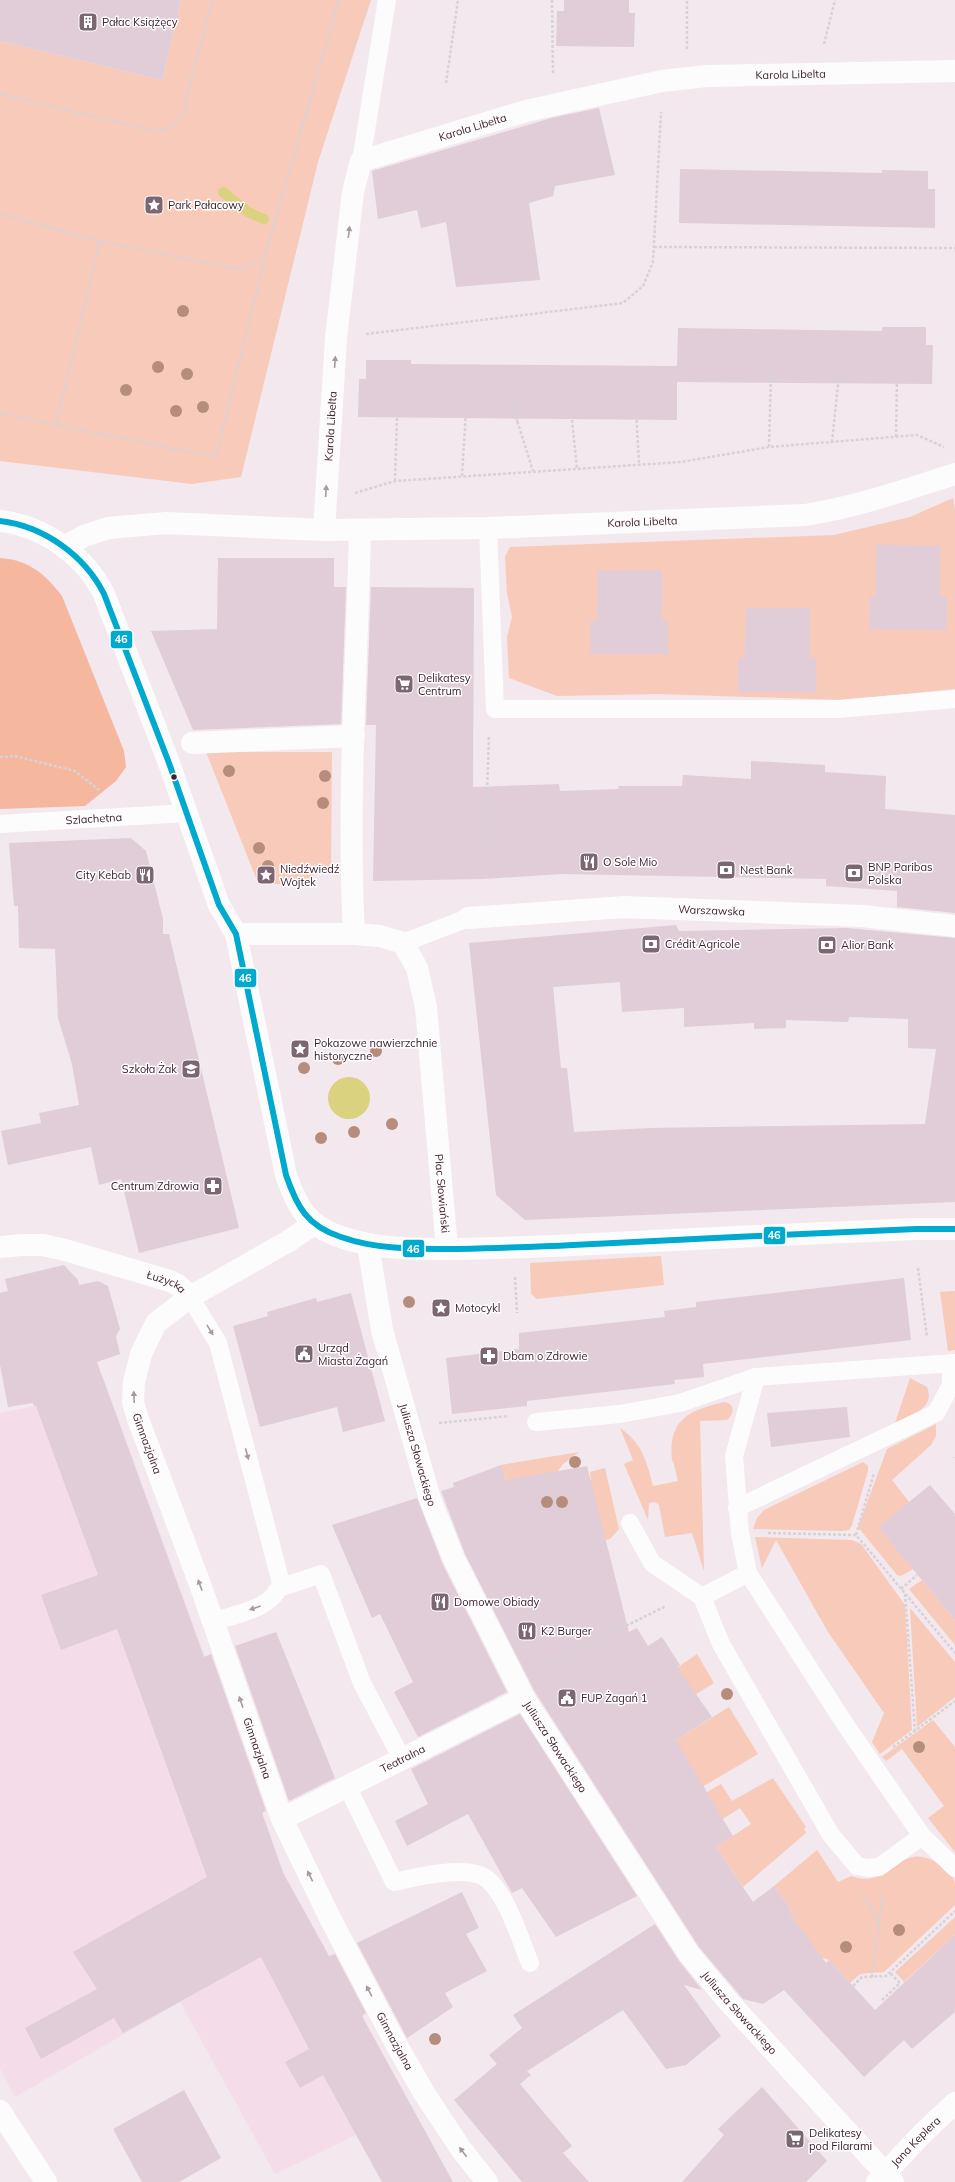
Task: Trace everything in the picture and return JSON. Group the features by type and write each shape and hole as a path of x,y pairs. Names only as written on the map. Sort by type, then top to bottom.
{"street":[{"name":"Karola Libelta","path":"324,530 336,338 353,192 361,161 526,111 662,81 686,78 955,71"},
{"name":"Karola Libelta","path":"64,547 84,536 108,528 166,523 324,530 360,530 488,528 805,515 873,501 955,474"},
{"name":"Plac Słowiański","path":"0,521 29,529 64,547 94,575 104,594 169,763 219,905 236,934 286,1175 294,1198 301,1210 314,1224 339,1237 368,1245 402,1249 447,1249 426,1006 417,968 403,943"},
{"path":"354,934 352,896 354,736 360,530"},
{"path":"192,743 354,736"},
{"name":"Warszawska","path":"468,918 624,907 862,916 955,926"},
{"path":"236,934 354,934 380,936 403,943"},
{"name":"Łużycka","path":"0,1247 35,1245 65,1250 170,1281 190,1297 288,1242 314,1224"},
{"path":"447,1249 955,1229"},
{"name":"Juliusza Słowackiego","path":"368,1245 382,1330 430,1499 454,1559 520,1689 689,1954 728,2001 885,2179"},
{"name":"Gimnazjalna","path":"190,1297 156,1323 136,1369 133,1402 138,1419 213,1622 282,1819 330,1918 395,2042 424,2093 461,2149 487,2182"},
{"name":"Teatralna","path":"282,1819 402,1759 520,1689"},
{"name":"Jana Keplera","path":"885,2179 955,2103"},
{"path":"0,2111 46,2182"}],"lane":[{"path":"361,161 387,0"},
{"path":"488,528 495,709 838,709 955,699"},
{"name":"Szlachetna","path":"0,824 187,813"},
{"path":"403,943 468,918"},
{"path":"190,1297 218,1343 281,1583 270,1601 213,1622"},
{"path":"536,1422 620,1414 680,1403 756,1377 953,1363 951,1386 936,1413 737,1508"},
{"path":"756,1377 734,1456 737,1508 740,1533 748,1573 871,1762 922,1836 955,1868"},
{"path":"630,1523 652,1563 702,1597 721,1644 830,1835 857,1866 868,1868 879,1867 922,1836"},
{"path":"702,1597 748,1573"},
{"path":"279,1588 321,1574 362,1683 402,1759"},
{"path":"347,1786 394,1882 440,1872 467,1873 486,1878 500,1894 530,1962"}],"path":[{"path":"0,94 155,131 171,127 184,113 187,94 214,0"},
{"path":"0,413 216,457 264,260 339,0"},
{"path":"446,83 458,0"},
{"path":"686,78 687,0"},
{"path":"824,45 834,0"},
{"path":"336,338 624,302 643,286 653,262 662,81"},
{"path":"0,214 100,241 238,269 264,260"},
{"path":"56,425 100,241"},
{"path":"654,247 955,248"},
{"path":"769,447 771,374"},
{"path":"832,442 839,374"},
{"path":"896,437 897,375"},
{"path":"518,423 513,408 534,471"},
{"path":"571,410 577,469"},
{"path":"636,410 639,464"},
{"path":"462,476 466,411"},
{"path":"395,481 397,417"},
{"path":"326,498 356,493 395,481 681,462 769,447 832,442 917,436 949,449"},
{"path":"485,855 489,729 495,709"},
{"path":"0,756 15,756 75,771 130,816"},
{"path":"515,1271 517,1312"},
{"path":"740,1533 856,1535 955,1653"},
{"path":"901,1589 917,1575"},
{"path":"905,1594 915,1731"},
{"path":"520,1689 664,1606 702,1597"},
{"path":"871,1762 955,1700"},
{"path":"872,1977 888,1860"},
{"path":"853,1986 862,1977 886,1976 955,1911"},
{"path":"882,2000 900,1983 890,1973"}],"shaded area":[{"name":"Park Pałacowy","path":"181,0 371,0 318,162 241,477 192,484 0,461 0,41 162,80"},
{"path":"953,498 955,509 955,689 843,700 658,694 557,696 509,678 507,637 512,617 507,593 505,557 510,547 834,535 910,517"},
{"path":"0,558 10,559 28,565 43,575 62,596 124,751 126,767 116,781 85,806 0,809"},
{"path":"206,752 332,752 331,872 314,872 313,884 264,884 256,878"},
{"path":"345,1077 353,1077 361,1080 367,1086 370,1098 367,1110 361,1116 353,1119 345,1119 337,1116 331,1110 328,1102 328,1094 331,1086 337,1080"},
{"path":"661,1256 664,1285 537,1299 531,1294 530,1263"},
{"path":"955,1291 955,1350 948,1351 940,1292"},
{"path":"910,1378 927,1387 929,1394 928,1400 925,1406 920,1410 895,1423"},
{"path":"104,1380 284,1873 412,2108 275,2174 180,2002 15,2097 0,2069 0,1413 40,1405"},
{"path":"724,1402 728,1403 733,1409 732,1414 727,1420 700,1421 704,1571 692,1533 665,1537 659,1505 655,1502 649,1503 648,1520 624,1464 633,1460 620,1428 634,1440 639,1447 646,1461 653,1486 678,1481 672,1461 673,1435 677,1426 683,1419 700,1409"},
{"path":"936,1424 936,1436 931,1445 892,1480 909,1502 879,1527 913,1569 901,1576 897,1575 858,1527 887,1449"},
{"path":"579,1452 563,1464 536,1502 575,1500 591,1481 590,1472 605,1468 619,1529 610,1539 602,1541 509,1488 501,1465"},
{"path":"863,1462 868,1466 868,1471 852,1525 849,1530 753,1529 757,1518 764,1510"},
{"path":"755,1537 852,1540 861,1544 905,1605 912,1730 880,1754 872,1742 884,1713 828,1632 776,1540 762,1568"},
{"path":"922,1580 955,1620 955,1645 909,1589"},
{"path":"910,1608 955,1662 955,1697 917,1727"},
{"path":"697,1654 714,1683 629,1736 655,1683"},
{"path":"729,1707 758,1754 680,1800 676,1740"},
{"path":"933,1720 955,1747 955,1852 928,1818 944,1806 902,1749 886,1761 882,1757"},
{"path":"773,1778 806,1827 804,1829 806,1833 743,1887 716,1847 751,1824 740,1808 701,1833 683,1806 721,1784 732,1801"},
{"path":"817,1850 838,1882 851,1876 862,1879 870,1879 884,1873 904,1860 913,1857 932,1860 944,1868 953,1878 955,1883 955,1905 884,1972 860,1974 850,1983 829,1960 820,1957 793,1918 788,1905 774,1886"},
{"path":"955,1917 955,1935 904,1982 895,1972"}],"building":[{"name":"Pałac Książęcy","path":"0,0 181,0 162,80 0,41"},
{"path":"564,0 629,0 629,13 635,13 634,47 556,46 557,11 564,11"},
{"path":"599,108 615,175 555,186 553,196 529,203 540,280 456,287 446,222 421,228 417,210 378,219 372,171 555,117"},
{"path":"680,169 882,173 882,170 928,171 928,189 935,189 935,228 679,223"},
{"path":"882,327 926,327 926,345 933,345 932,384 677,382 677,420 358,417 359,379 366,379 366,360 411,360 411,364 677,366 678,328 882,331"},
{"path":"876,545 940,546 940,596 947,596 947,630 869,629 870,596 876,596"},
{"path":"218,558 334,558 334,587 346,587 341,724 193,730 151,631 217,629"},
{"path":"662,570 662,621 668,621 668,654 591,654 590,621 597,621 597,571"},
{"path":"371,587 474,588 473,787 559,784 560,791 618,789 619,786 682,786 683,775 751,779 751,761 825,765 825,772 886,776 885,809 955,815 955,913 897,907 897,891 826,886 826,879 562,874 483,879 373,881 376,725 366,725"},
{"path":"746,608 810,608 810,658 816,658 816,692 738,692 738,658 745,658"},
{"path":"131,838 146,851 163,919 163,934 169,934 239,1228 139,1253 121,1179 99,1185 91,1147 8,1165 1,1131 41,1123 39,1113 79,1105 72,1064 58,1018 55,949 19,948 18,906 14,906 9,843"},
{"path":"676,925 679,931 847,928 955,938 955,1202 525,1220 496,1195 469,943","holes":["620,982 622,1012 684,1008 684,1027 754,1023 754,1029 786,1028 786,1020 848,1022 849,1017 908,1019 908,1048 936,1049 925,1124 650,1128 574,1132 567,1068 561,1068 553,987"]},
{"path":"64,1265 78,1280 79,1285 98,1281 108,1286 120,1329 116,1336 120,1354 97,1362 204,1657 211,1654 266,1811 262,1813 283,1873 329,1956 335,1954 366,2013 362,2016 453,2182 382,2182 323,2075 300,2088 285,2062 309,2049 261,1957 123,2033 114,2018 41,2059 25,2028 97,1989 73,1952 207,1877 117,1629 61,1650 41,1595 98,1575 36,1406 34,1406 33,1403 8,1407 0,1365 0,1293 8,1291 5,1279"},
{"path":"904,1278 911,1340 703,1364 704,1377 674,1380 675,1384 527,1401 527,1406 452,1414 446,1358 519,1349 519,1333 665,1317 664,1311 696,1307 696,1302"},
{"name":"Urząd Miasta Żagań","path":"351,1293 385,1421 343,1432 337,1407 260,1427 233,1326 268,1316 267,1312 316,1298 317,1302"},
{"path":"847,1407 850,1437 771,1447 767,1413"},
{"path":"501,1465 506,1480 587,1466 629,1632 637,1628 648,1646 662,1637 680,1665 677,1667 712,1717 676,1740 733,1836 716,1847 753,1902 774,1886 788,1905 793,1918 826,1963 829,1960 875,2010 955,1935 955,2012 912,2049 904,2040 864,2077 784,1990 763,2004 743,1999 699,1947 535,1692 465,1554 441,1491 454,1487 453,1483"},
{"path":"930,1485 955,1514 955,1620 878,1527"},
{"path":"417,1498 443,1565 507,1692 418,1737 394,1692 413,1682 380,1614 372,1618 332,1525"},
{"path":"276,1632 335,1778 289,1801 235,1646"},
{"path":"520,1714 637,1896 556,1937 522,1888 512,1893 468,1814 407,1846 395,1821 428,1804 411,1769"},
{"path":"462,1892 479,1928 466,1934 487,1971 445,1993 453,2007 407,2038 357,1943"},
{"path":"655,1924 679,1961 702,1990 684,1985 721,2036 686,2065 666,2069 623,2010 527,2071 531,2075 520,2084 572,2146 563,2153 589,2182 522,2182 454,2100 497,2064 489,2055 522,2028 513,2015"},
{"path":"762,2087 827,2161 806,2182 682,2182 724,2135 718,2129"},
{"path":"184,2090 221,2158 179,2182 142,2182 113,2129"}],"waterway":[{"path":"223,192 248,212 264,219"}],"transit line":[{"name":"46","path":"0,521 32,529 61,545 86,567 104,594 169,763 219,905 236,934 286,1175 299,1206 305,1214 320,1227 341,1237 355,1241 383,1247 412,1249 471,1249 916,1229 955,1229"}],"place":[{"name":"Pałac Książęcy","path":"88,22"},
{"name":"Park Pałacowy","path":"154,205"},
{"name":"Delikatesy Centrum","path":"404,684"},
{"name":"O Sole Mio","path":"589,862"},
{"name":"Nest Bank","path":"726,870"},
{"name":"BNP Paribas Polska","path":"854,873"},
{"name":"City Kebab","path":"145,875"},
{"name":"Niedźwiedź Wojtek","path":"266,875"},
{"name":"Crédit Agricole","path":"651,944"},
{"name":"Alior Bank","path":"827,945"},
{"name":"Pokazowe nawierzchnie historyczne","path":"300,1049"},
{"name":"Szkoła Żak","path":"191,1069"},
{"name":"Centrum Zdrowia","path":"213,1186"},
{"name":"Motocykl","path":"441,1308"},
{"name":"Urząd Miasta Żagań","path":"304,1354"},
{"name":"Dbam o Zdrowie","path":"489,1356"},
{"name":"Domowe Obiady","path":"440,1602"},
{"name":"K2 Burger","path":"527,1631"},
{"name":"FUP Żagań 1","path":"567,1698"},
{"name":"Delikatesy pod Filarami","path":"795,2139"}]}
